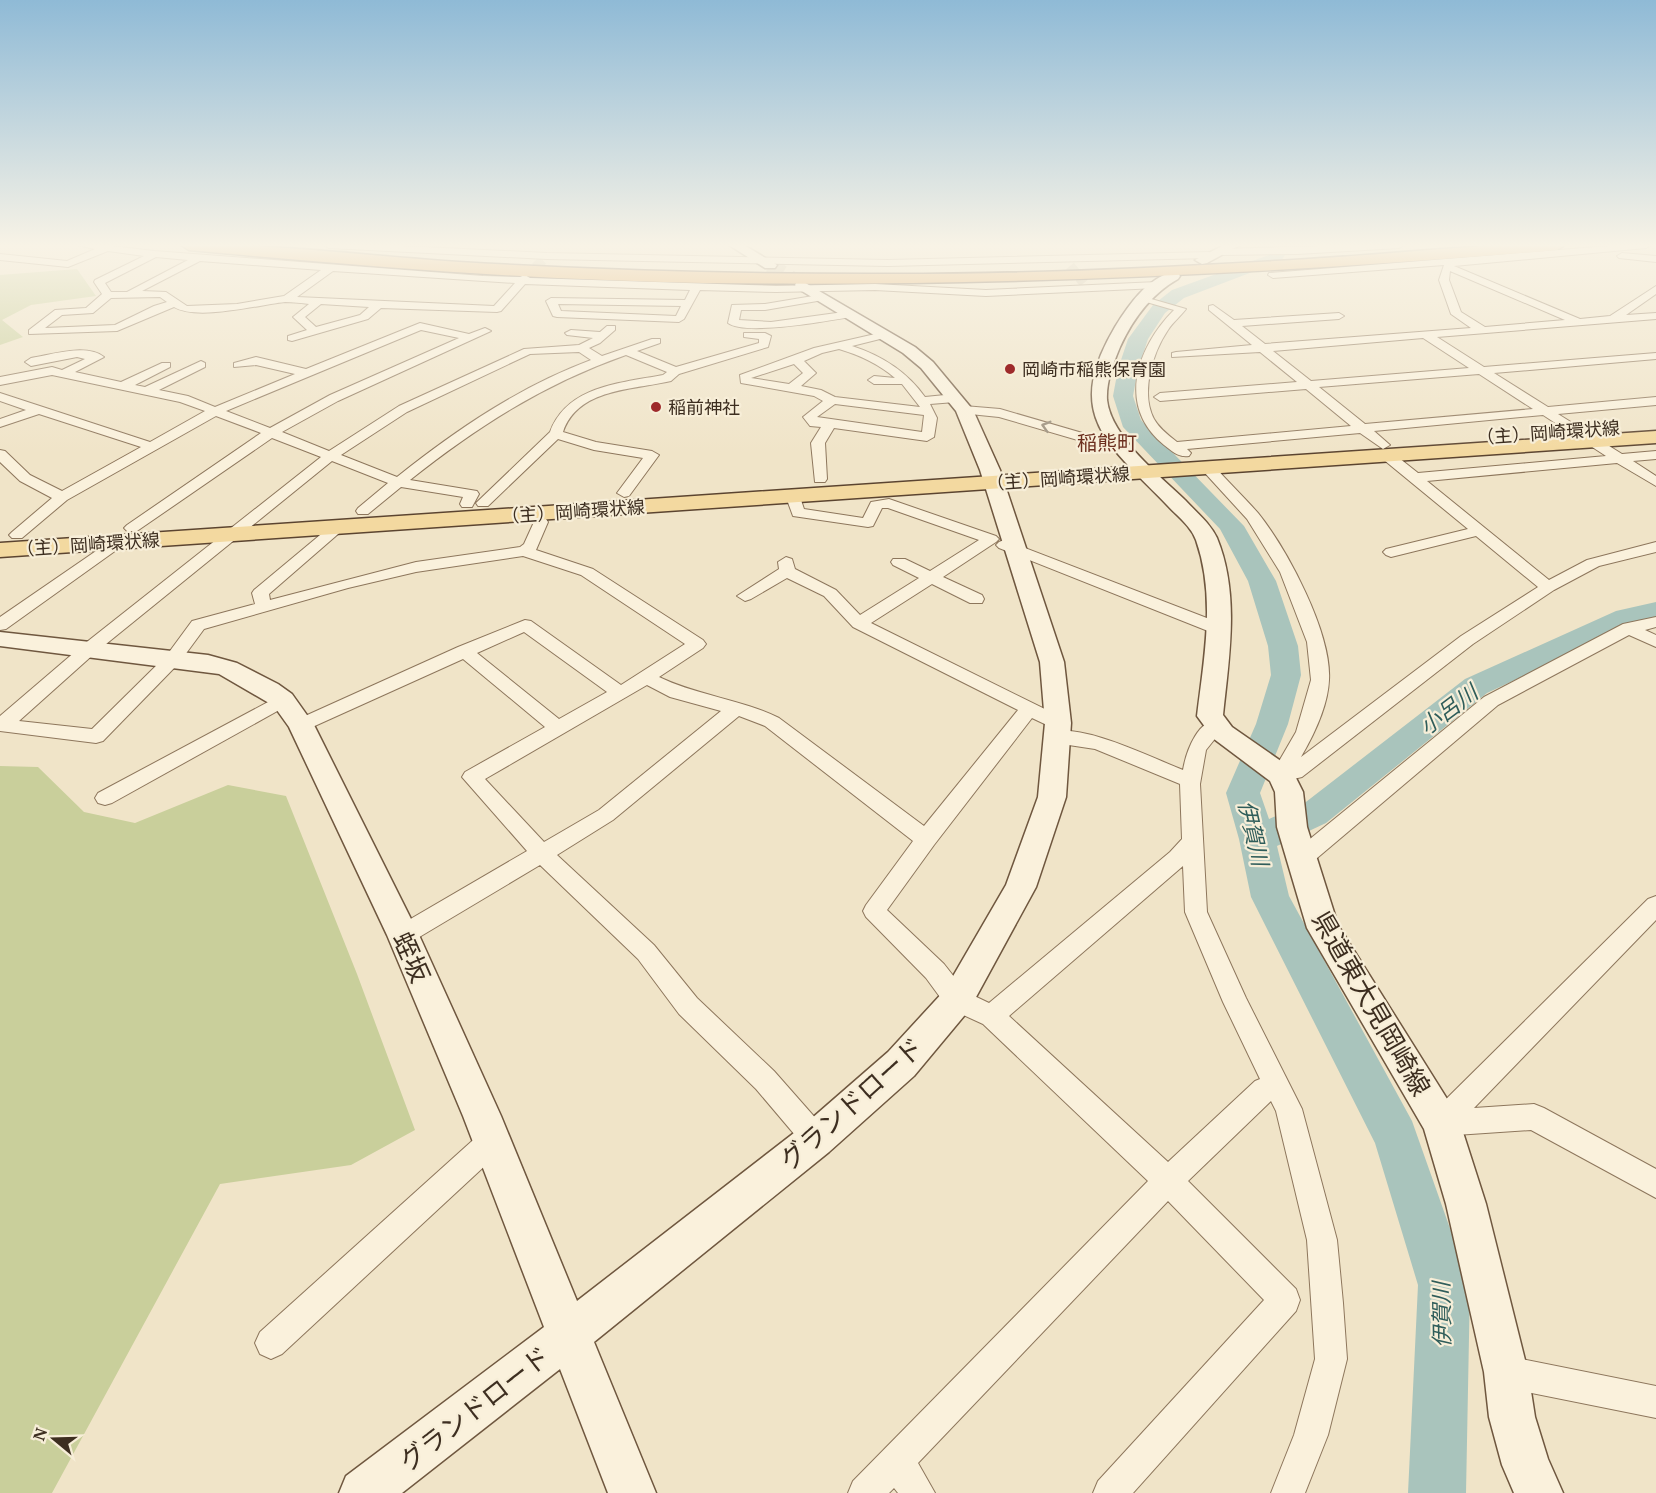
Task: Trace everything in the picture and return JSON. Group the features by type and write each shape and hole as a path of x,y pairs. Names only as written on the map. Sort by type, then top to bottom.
{"main road":[{"name":"（主）岡崎環状線","path":"1134,460 1209,469 1574,430 1656,425"},
{"name":"（主）岡崎環状線","path":"6,541 124,535 231,534 793,497 1134,460 1181,451 1386,451 1656,437"},
{"name":"（主）岡崎環状線","path":"124,535 249,519 820,479 992,476"}],"street":[{"path":"33,347 57,315"},
{"path":"33,347 117,328 144,315"},
{"path":"300,315 297,317 314,331"},
{"path":"292,338 367,315"},
{"path":"574,315 679,319 681,315"},
{"path":"735,315 733,323 771,325 846,315"},
{"path":"852,315 927,365 960,404 992,476"},
{"path":"1134,315 1118,334 1109,354 1099,391 1100,408 1107,427 1134,460 1196,523 1207,539 1218,587 1220,629 1210,716 1216,725 1285,783"},
{"path":"1176,315 1162,330 1145,367 1142,405 1147,418 1181,451 1362,429 1656,401"},
{"path":"1221,315 1362,429 1414,478 1548,587"},
{"path":"1457,315 1485,331"},
{"path":"1563,315 1579,322"},
{"path":"1612,320 1620,315"},
{"path":"1232,323 1338,316"},
{"path":"1176,355 1656,316"},
{"path":"6,541 62,497 215,411 420,326 469,337"},
{"path":"0,626 124,535 269,434 334,398 485,331"},
{"path":"1,725 89,649 329,457 403,410 528,351 580,348 606,332 571,333"},
{"path":"0,381 52,371 184,399 269,434 398,482 472,494 475,503 556,434 558,424 570,408 590,395 668,378 675,371 764,345 765,336 748,335"},
{"path":"884,335 818,350 796,360 746,375 746,380 818,393 832,400 925,406 960,404 1000,413 1134,460"},
{"path":"1426,335 1656,482"},
{"path":"363,511 474,425 537,387 600,360 656,341"},
{"path":"832,400 809,417 815,423 927,437 931,422 925,406 906,380 860,351 839,345"},
{"path":"33,347 41,373"},
{"path":"33,347 98,357 64,374"},
{"path":"580,348 600,360"},
{"path":"626,351 675,371"},
{"path":"1160,397 1656,356"},
{"path":"792,388 810,373 796,360"},
{"path":"238,365 256,361 308,373"},
{"path":"123,386 166,365"},
{"path":"147,391 201,365"},
{"path":"874,380 906,380"},
{"path":"0,397 150,446"},
{"path":"0,423 40,409"},
{"path":"820,479 818,443 830,424"},
{"path":"556,434 594,446 652,455 624,493"},
{"path":"0,454 26,478 62,497"},
{"path":"1414,478 1656,454"},
{"path":"1209,469 1253,517 1288,572 1316,642 1320,680 1306,732 1285,783"},
{"name":"グランドロード","path":"363,1493 570,1334 816,1139 901,1064 957,1000 1021,887 1052,797 1057,730 1052,662 992,476"},
{"path":"793,497 798,513 868,523 876,505 889,503 991,539 1220,629"},
{"path":"524,551 531,546 542,522 535,513"},
{"path":"264,606 260,593 337,528"},
{"path":"1391,552 1479,531"},
{"path":"859,623 991,539"},
{"path":"1285,783 1295,772 1467,640 1548,587 1593,563 1656,547"},
{"path":"1,725 96,736 173,659 198,625 264,606 416,567 524,551 587,572 697,644 646,678 472,777 541,853 646,952 688,1006 765,1080 816,1139"},
{"path":"899,562 976,599"},
{"path":"745,596 786,567 830,593 859,623 1029,709 1057,730 1098,743 1191,781"},
{"path":"1302,858 1491,701 1629,628 1656,622"},
{"path":"301,724 525,625 620,693"},
{"path":"1629,628 1656,642"},
{"name":"蛭坂","path":"0,639 208,663 228,668 254,681 283,700 301,724 402,935 492,1141 632,1493"},
{"path":"464,651 558,728"},
{"path":"646,678 677,693 758,715 772,722 927,839"},
{"path":"105,798 283,700"},
{"path":"1029,709 874,911 935,971 957,1000 992,1016 1168,1180 1285,1300 1110,1493"},
{"path":"402,935 606,815 735,710"},
{"path":"1216,725 1197,748 1191,781 1191,843 1196,912 1234,1002 1289,1109 1322,1240 1331,1359 1311,1435 1288,1493"},
{"name":"県道東大見岡崎線","path":"1285,783 1292,827 1323,928 1441,1123 1466,1204 1506,1371 1512,1417 1528,1484"},
{"path":"992,1016 1178,858 1191,843"},
{"path":"1441,1123 1656,905"},
{"path":"865,1493 1168,1180 1264,1090"},
{"path":"1441,1123 1534,1117 1656,1184"},
{"path":"271,1343 492,1141"},
{"path":"1506,1371 1656,1402"},
{"path":"897,1462 918,1493"}],"green space":[{"path":"0,315 12,315 2,320 23,337 0,345"},
{"path":"0,766 38,767 84,812 135,823 228,785 286,796 357,974 415,1130 351,1165 220,1184 52,1493 0,1493"}],"waterway":[{"name":"伊賀川","path":"1155,315 1138,339 1128,369 1123,396 1131,422 1231,526 1262,581 1283,646 1286,675 1272,724 1243,793 1257,839 1270,897 1396,1137 1444,1285 1437,1493"},
{"name":"小呂川","path":"1264,836 1314,814 1476,686 1626,617 1656,611"}],"place":[{"name":"岡崎市稲熊保育園","path":"1010,369"},
{"name":"稲前神社","path":"656,407"}],"district":[{"name":"稲熊町","path":"1107,442"}]}
